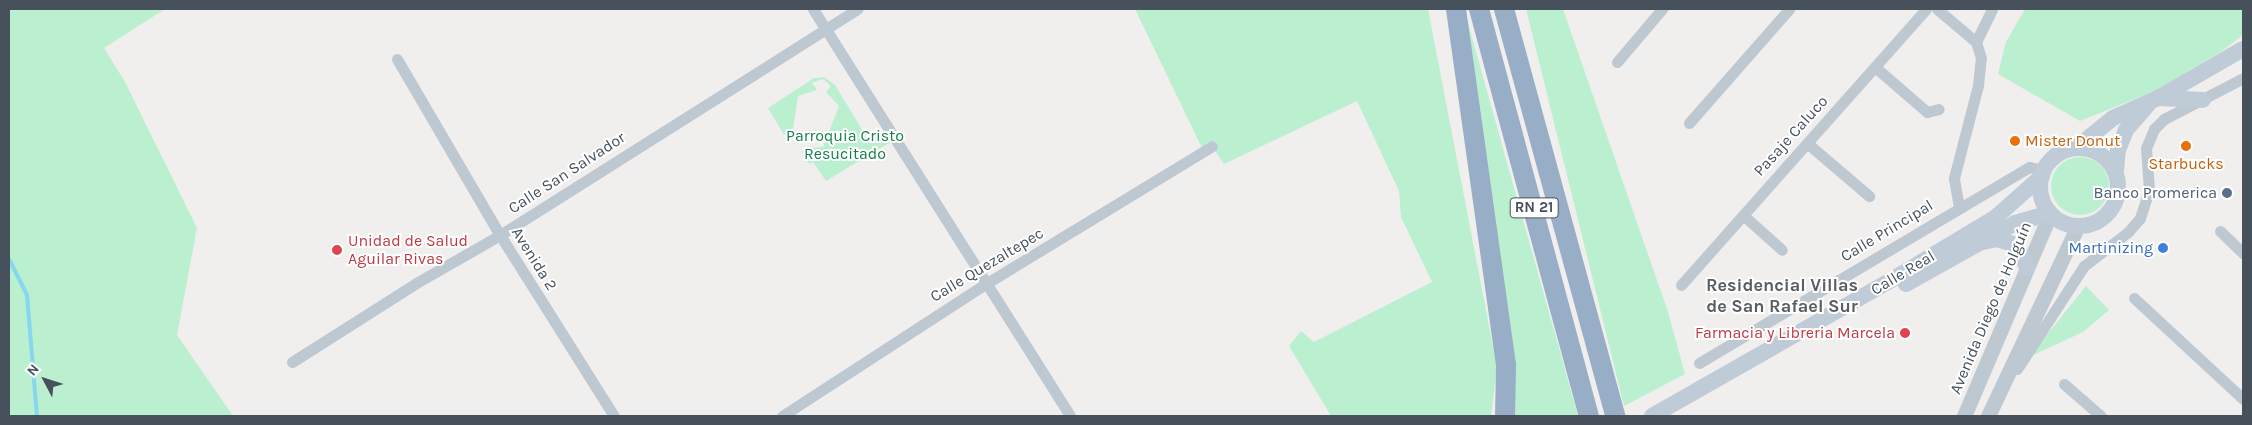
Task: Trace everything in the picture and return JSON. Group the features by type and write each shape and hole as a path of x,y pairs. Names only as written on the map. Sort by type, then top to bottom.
{"highway":[{"path":"1447,9 1462,51"},
{"path":"1456,9 1504,349 1505,416"},
{"name":"RN 21","path":"1480,9 1588,412"},
{"name":"RN 21","path":"1504,9 1615,416"}],"main road":[{"path":"2203,100 2156,99 2126,130 2118,150 2116,171 2119,189 2114,206 2096,223 2078,226 2064,223 2050,213 2041,196 2043,173 2059,153 2076,148 2113,118 2156,99 2243,49"},
{"path":"2076,148 2099,153 2116,171"},
{"name":"Calle Real","path":"1652,416 1888,282 1996,217 2043,173"},
{"name":"Calle Real","path":"1673,416 2015,223 2050,213"},
{"path":"1978,243 1997,239 2012,244 2022,256 2026,268"}],"street":[{"path":"813,9 1070,416"},
{"name":"Calle San Salvador","path":"292,362 418,282 500,235 858,9"},
{"path":"1617,62 1662,9"},
{"path":"1689,123 1789,9"},
{"name":"Pasaje Caluco","path":"1681,285 1926,9"},
{"path":"1937,9 1976,42 1981,58 1978,85 1954,178 1959,207"},
{"path":"1976,42 1992,9"},
{"name":"Avenida 2","path":"398,62 500,235 614,416"},
{"path":"1875,67 1927,112 1939,109"},
{"path":"1988,416 2084,266 2128,232 2140,218 2149,190 2145,155 2150,134 2164,119 2243,78"},
{"path":"1807,144 1869,196"},
{"name":"Calle Quezaltepec","path":"782,416 987,283 1212,146"},
{"name":"Calle Principal","path":"1698,363 2029,167 2043,173"},
{"name":"Avenida Diego de Holguín","path":"1964,416 2050,213"},
{"path":"1743,215 1782,250"},
{"path":"1988,416 2078,226"},
{"path":"2220,231 2243,253"},
{"path":"2134,298 2243,399"},
{"path":"2064,384 2101,416"}],"green space":[{"path":"9,9 165,9 104,48 125,82 197,228 177,335 233,416 9,416"},
{"path":"1135,9 1428,9 1497,367 1491,416 1331,416 1289,346 1301,331 1314,342 1432,282 1401,217 1399,191 1357,101 1224,164 1212,146 1202,148"},
{"path":"1464,9 1578,416 1510,416"},
{"path":"1526,9 1563,9 1668,312 1685,374 1624,406"},
{"path":"2025,9 2243,9 2243,35 2222,51 2155,91 2080,121 1998,74 2006,42"},
{"name":"Parroquia Cristo Resucitado","path":"824,77 835,85 869,141 882,133 889,143 826,181 813,162 809,164 802,152 808,148 823,147 839,106 826,92 831,86 823,79 812,83 817,90 798,96 793,129 784,135 768,108 814,78"},
{"path":"2074,157 2086,157 2101,165 2109,180 2109,192 2101,207 2086,215 2074,215 2059,207 2051,192 2051,180 2059,165"},
{"path":"2086,286 2109,310 2083,332 2029,357"}],"waterway":[{"path":"9,259 27,295 37,416"}],"place":[{"name":"Mister Donut","path":"2015,141"},
{"name":"Starbucks","path":"2186,146"},
{"name":"Banco Promerica","path":"2227,193"},
{"name":"Martinizing","path":"2163,248"},
{"name":"Unidad de Salud Aguilar Rivas","path":"337,250"},
{"name":"Farmacia y Libreria Marcela","path":"1905,333"}],"district":[{"name":"Residencial Villas de San Rafael Sur","path":"1782,296"}]}
